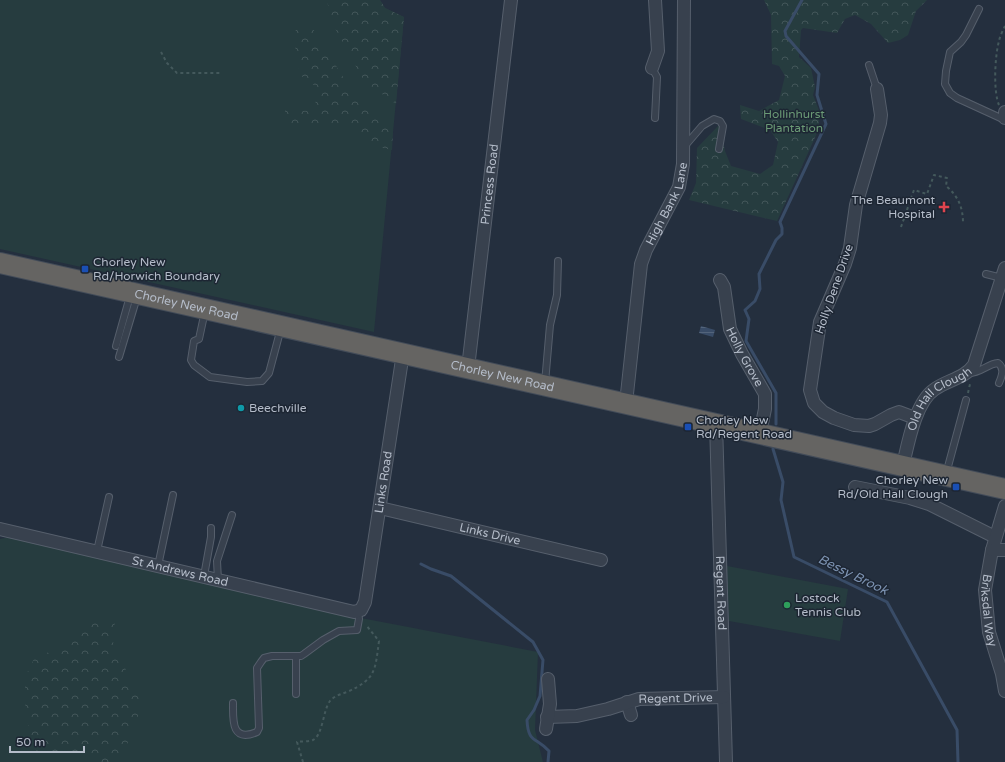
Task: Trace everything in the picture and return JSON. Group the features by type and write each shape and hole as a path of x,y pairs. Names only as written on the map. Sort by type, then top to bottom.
{"highway":[{"name":"Chorley New Road","path":"0,263 1005,489"}],"street":[{"name":"Princess Road","path":"468,368 511,0"},
{"path":"652,68 658,51 655,0"},
{"name":"High Bank Lane","path":"626,403 641,264 646,250 679,187 683,164 684,0"},
{"name":"Holly Dene Drive","path":"877,89 881,115 880,123 856,205 852,222 850,248 845,264 820,322 810,390 814,403 823,412 834,418 854,425 869,426 899,412 915,418"},
{"path":"1002,109 1005,119"},
{"name":"Old Hall Clough","path":"902,466 915,418 928,396 933,390 967,373 974,365 1004,273"},
{"name":"Holly Grove","path":"719,278 724,287 730,329 742,354 765,394 765,409 760,433"},
{"name":"Links Road","path":"360,611 365,602 403,353"},
{"name":"Regent Road","path":"716,423 726,762"},
{"path":"862,492 910,498 929,504 995,537"},
{"name":"Briksdal Way","path":"1005,506 995,537 985,590 989,632 1003,674 1005,690"},
{"name":"Links Drive","path":"380,508 601,560"},
{"name":"St Andrews Road","path":"0,529 354,612 360,611"},
{"path":"992,550 1005,550"},
{"name":"Regent Drive","path":"548,679 550,704 547,723 608,709 627,702 647,698 724,697"},
{"name":"Regent Drive","path":"627,702 631,715"}],"lane":[{"path":"979,9 966,35 950,52 945,84 950,93 957,98 1005,119"},
{"path":"869,65 877,89"},
{"path":"652,68 657,77 656,118"},
{"path":"683,148 702,126 714,119 720,121 723,126 719,149"},
{"path":"544,385 550,325 557,295 558,261"},
{"path":"986,274 1004,273"},
{"path":"116,346 135,293"},
{"path":"119,357 135,293"},
{"path":"206,309 199,339 194,341 191,360 194,365 210,377 247,382 262,381 269,372 281,326"},
{"path":"967,373 981,371 998,363 1002,367 1003,374 999,383"},
{"name":"Old Hall Clough","path":"946,475 966,400"},
{"path":"158,566 173,495"},
{"path":"97,551 109,497"},
{"path":"218,580 217,561 232,515"},
{"path":"204,576 211,537 211,528"},
{"path":"233,703 234,728 239,733 250,735 257,732 259,728 257,668 264,658 304,654 340,631 357,630 360,611"},
{"path":"296,656 296,694"}],"path":[{"path":"1002,109 997,100 996,76 999,41 1005,26"},
{"path":"161,52 167,63 177,73 222,73"},
{"path":"901,227 914,190 927,194 934,175 946,178 946,186 954,192 960,204 963,223"},
{"path":"303,762 297,742 313,740 320,730 327,706 331,699 359,687 368,679 376,668 379,642 362,620 360,611"}],"green space":[{"path":"0,0 380,0 385,8 404,17 374,332 0,249"},
{"path":"327,0 380,0 385,8 404,17 396,104 364,81 331,21"},
{"name":"Hollinhurst Plantation","path":"764,0 927,0 916,11 908,35 900,40 888,43 871,24 855,15 845,19 837,33 803,28 801,30 799,57 811,68 815,87 813,95 820,113 818,131 777,221 689,200 696,183 697,148 719,125 725,151 731,166 760,174 773,165 778,142 770,130 741,119 740,105 759,111 779,100 785,76 779,66 772,64 771,15"},
{"path":"299,26 313,29 363,109 374,114 383,126 393,131 392,150 367,144 350,127 285,128 285,110 314,111 318,88 300,75 293,34"},
{"path":"10,537 361,618 538,652 535,730 543,762 0,762 0,539"},
{"name":"Lostock Tennis Club","path":"727,566 848,589 840,641 729,621"},
{"path":"115,621 113,642 139,698 138,717 120,762 95,762 85,755 73,751 55,759 43,757 36,750 30,739 25,703 25,677 35,657 70,645 86,624"}],"water":[{"path":"701,326 715,330 713,337 699,333"}],"waterway":[{"name":"Bessy Brook","path":"776,424 776,393 746,341 749,319 745,310 755,301 760,289 759,274 776,240 782,234 780,222 826,124 817,95 819,74 786,36 785,31 802,0"},
{"name":"Bessy Brook","path":"773,449 783,482 781,500 794,557 887,602 957,730 958,762"},
{"path":"421,564 451,576 533,642 543,660 540,696 534,710 527,720 529,733 531,736 549,751 548,762"}],"place":[{"name":"The Beaumont Hospital","path":"944,207"},
{"name":"Chorley New Rd/Horwich Boundary","path":"85,269"},
{"name":"Beechville","path":"241,408"},
{"name":"Chorley New Rd/Regent Road","path":"688,427"},
{"name":"Chorley New Rd/Old Hall Clough","path":"956,487"},
{"name":"Lostock Tennis Club","path":"787,605"}]}
